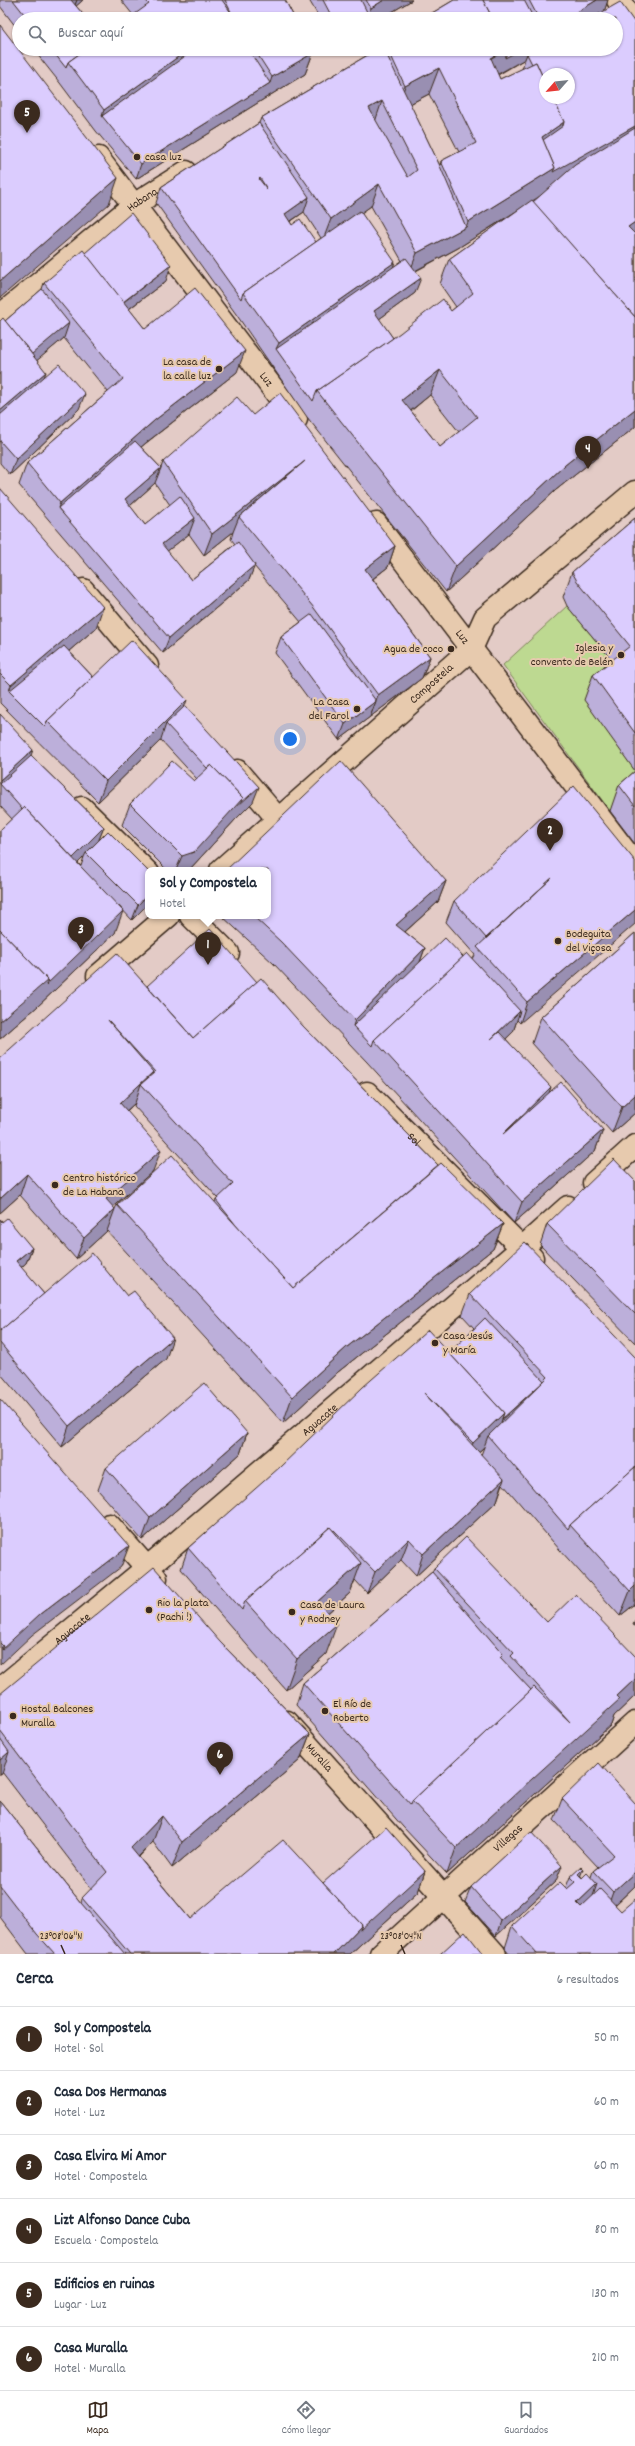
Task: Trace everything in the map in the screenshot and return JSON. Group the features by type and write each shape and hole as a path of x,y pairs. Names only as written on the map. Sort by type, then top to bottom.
{"street":[{"path":"618,0 635,23"},
{"name":"Luz","path":"86,142 307,432"},
{"name":"Habana","path":"0,316 134,205 200,163"},
{"name":"Compostela","path":"224,867 471,649 485,618 635,492"},
{"name":"Luz","path":"364,508 635,864"},
{"path":"72,578 160,680"},
{"path":"221,753 278,819"},
{"path":"66,791 145,870"},
{"path":"84,988 164,919"},
{"path":"194,919 242,967"},
{"name":"Sol","path":"354,1079 544,1271"},
{"name":"Aguacate","path":"0,1689 147,1568 522,1248 635,1146"},
{"path":"94,1508 168,1592"},
{"name":"Muralla","path":"275,1709 445,1896 495,1954"},
{"name":"Villegas","path":"381,1954 635,1723"}],"green space":[{"path":"567,606 621,671 635,772 610,811 503,665"}],"building":[{"path":"13,0 71,0 81,12 22,12"},
{"path":"145,0 222,0 231,12 138,12 149,4"},
{"path":"225,0 285,0 291,12 231,12"},
{"path":"323,0 361,0 367,12 329,12"},
{"path":"366,0 384,0 371,8"},
{"path":"454,0 483,0 489,12 434,12"},
{"path":"483,0 524,0 530,12 489,12"},
{"path":"529,0 597,0 577,12 535,12"},
{"path":"620,2 635,23 635,126 553,172 555,168 543,140 563,126 564,122 556,104 575,104 575,68 539,69 536,62 532,64 528,56 623,56 623,12 602,12"},
{"path":"0,25 12,41 12,56 24,56 118,178 0,281"},
{"path":"57,56 76,56 68,62 66,68"},
{"path":"76,56 179,56 104,110 68,62"},
{"path":"185,56 253,56 270,83 141,164 102,116"},
{"path":"258,56 308,56 272,77"},
{"path":"366,56 387,56 440,166 466,227 417,253 379,184 331,219 261,118","holes":["382,101 417,170 408,177 369,108"]},
{"path":"391,56 495,56 491,58 500,79 536,62 539,69 539,104 556,104 564,122 542,137 555,168 468,222 441,161 476,143 439,68 405,86"},
{"path":"259,123 309,197 285,214 292,225 300,219 316,242 243,293 241,299 161,187"},
{"path":"635,128 635,222 628,227 635,234 635,317 533,202 575,165"},
{"path":"532,200 635,317 635,409 565,465 456,566 317,391 400,333 443,299 451,311 473,293 449,259","holes":["440,370 477,417 440,447 402,400"]},
{"path":"360,211 395,262 279,343 243,293"},
{"path":"131,213 171,265 123,302 85,253"},
{"path":"83,250 145,329 195,288 245,351 155,420 60,503 27,463 123,379 44,283"},
{"path":"406,258 421,278 374,311 393,338 317,391 313,401 276,349"},
{"path":"42,289 69,323 32,354 5,321"},
{"path":"3,318 46,372 0,411 0,321"},
{"path":"59,364 85,394 16,459 0,441 0,415"},
{"path":"280,393 395,546 365,569 430,657 378,695 314,608 239,517 305,461 212,534 163,462 237,397 253,415"},
{"path":"135,441 161,468 125,499 145,525 180,496 195,518 162,544 191,580 238,542 255,565 169,638 58,508"},
{"path":"0,488 103,607 11,685 0,674"},
{"path":"635,518 635,733 593,675 630,646 577,581 572,572"},
{"path":"312,614 376,701 345,724 281,637"},
{"path":"132,640 187,700 106,781 47,721"},
{"path":"64,646 93,677 47,721 45,727 9,691"},
{"path":"185,706 259,787 240,804 243,798 211,765 207,768 166,724"},
{"path":"0,714 33,750 0,780"},
{"path":"31,756 104,827 73,858 24,807 22,809 0,784"},
{"path":"172,761 194,781 211,765 243,798 194,852 182,856 130,804"},
{"path":"341,761 446,881 396,925 425,948 355,1020 281,942 256,919 271,919 271,867 229,867"},
{"path":"635,771 635,806 619,785"},
{"path":"574,786 635,861 635,910 527,1002 477,947 552,878 486,938 454,901"},
{"path":"24,807 123,911 46,985 48,980 0,930 0,830"},
{"path":"108,831 145,868 145,897 138,905 86,853"},
{"path":"210,929 257,982 193,1038 147,986"},
{"path":"0,930 48,980 0,1021"},
{"path":"635,933 635,1095 622,1107 541,1017"},
{"path":"445,938 463,957 374,1040 372,1046 353,1026"},
{"path":"117,953 193,1038 261,978 303,1026 438,1165 293,1288 239,1229 216,1200 233,1184 141,1084 155,1072 108,1020 153,1072 120,1103 161,1150 106,1199 115,1209 84,1238 27,1174 1,1198 0,1058"},
{"path":"467,953 520,1011 491,1039 499,1032 551,1087 503,1134 561,1082 603,1130 522,1202 374,1040"},
{"path":"172,1155 293,1288 441,1163 503,1224 347,1347 292,1397 117,1205"},
{"path":"614,1159 635,1181 635,1314 547,1224"},
{"path":"7,1218 32,1248 16,1261 44,1294 0,1331 0,1219 2,1222"},
{"path":"525,1242 635,1357 635,1467 570,1525 568,1529 488,1436 548,1377 470,1294"},
{"path":"92,1253 127,1296 134,1291 173,1338 69,1426 0,1343 0,1331"},
{"path":"485,1318 544,1381 502,1419 504,1413 449,1353"},
{"path":"428,1330 504,1413 473,1443 424,1393 504,1479 423,1554 409,1539 375,1572 330,1527 245,1601 242,1610 188,1548 280,1467 363,1387"},
{"path":"204,1383 247,1433 150,1518 106,1468"},
{"path":"0,1399 129,1546 40,1614 1,1650 3,1646 0,1643"},
{"path":"635,1467 635,1586 630,1591 570,1525"},
{"path":"330,1527 361,1563 318,1601 337,1624 297,1659 245,1601"},
{"path":"466,1537 547,1622 576,1594 635,1656 635,1679 617,1696 620,1699 456,1848 412,1801 534,1687 570,1722 511,1656 514,1653 434,1568"},
{"path":"154,1567 220,1642 310,1734 182,1842 162,1816 131,1848 190,1919 283,1840 362,1925 334,1954 130,1954 82,1898 107,1872 0,1731 0,1694"},
{"path":"432,1572 503,1654 500,1657 531,1690 412,1801 411,1805 303,1683"},
{"path":"0,1739 9,1752 0,1760"},
{"path":"599,1763 635,1803 635,1872 613,1892 593,1871 614,1855 562,1799"},
{"path":"0,1801 81,1903 125,1954 55,1954 37,1934 0,1886"},
{"path":"386,1827 425,1871 360,1930 362,1925 323,1883"},
{"path":"531,1832 562,1866 501,1921 471,1887"},
{"path":"581,1867 583,1869 578,1874 582,1878 587,1873 597,1884 577,1903 581,1907 600,1889 621,1911 635,1899 635,1954 537,1954 512,1926 560,1882 567,1889 575,1882 570,1877"},
{"path":"465,1931 483,1954 440,1954"}],"place":[{"name":"Edificios en ruinas","path":"27,133"},
{"name":"casa luz","path":"137,157"},
{"name":"La casa de la calle luz","path":"219,369"},
{"name":"Lizt Alfonso Dance Cuba","path":"588,469"},
{"name":"Agua de coco","path":"451,649"},
{"name":"Iglesia y convento de Belén","path":"621,655"},
{"name":"La Casa del Farol","path":"357,709"},
{"name":"Casa Dos Hermanas","path":"550,851"},
{"name":"Bodeguita del Viçosa","path":"558,941"},
{"name":"Casa Elvira Mi Amor","path":"81,950"},
{"name":"Sol y Compostela","path":"208,965"},
{"name":"Centro histórico de La Habana","path":"55,1185"},
{"name":"Casa Jesús y María","path":"435,1343"},
{"name":"Rio la plata (Pachi !)","path":"149,1610"},
{"name":"Casa de Laura y Rodney","path":"292,1612"},
{"name":"El Río de Roberto","path":"325,1711"},
{"name":"Hostal Balcones Muralla","path":"13,1716"},
{"name":"Casa Muralla","path":"220,1775"}]}
